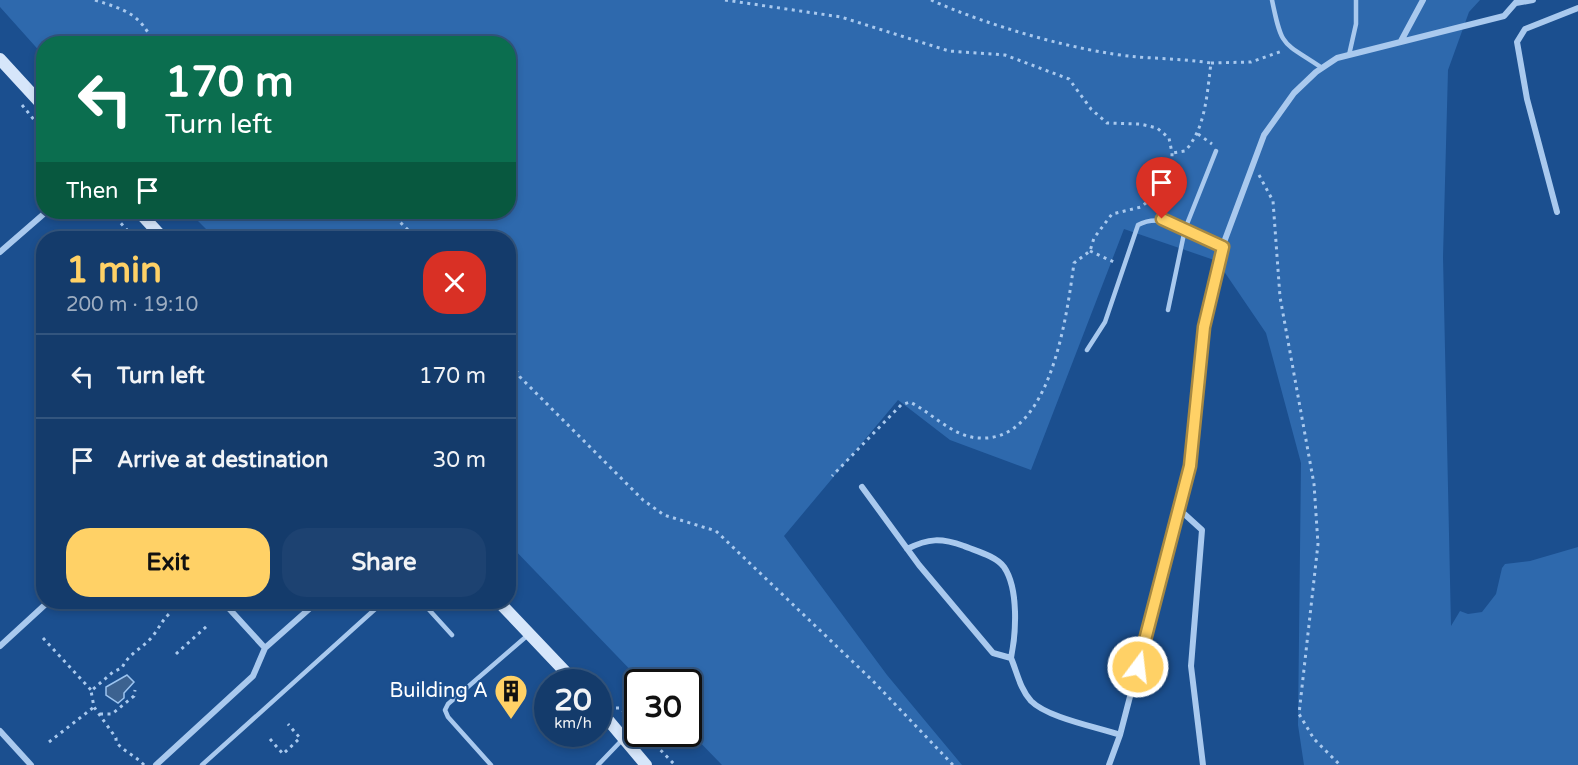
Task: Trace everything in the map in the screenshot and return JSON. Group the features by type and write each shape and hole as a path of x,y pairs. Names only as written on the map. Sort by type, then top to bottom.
{"main road":[{"path":"0,59 36,98"},
{"path":"145,219 156,231"},
{"path":"506,609 563,669"},
{"path":"612,725 646,765"}],"street":[{"path":"1401,41 1423,0"},
{"path":"1109,765 1120,735 1190,466 1204,327 1223,247 1264,135 1294,93 1337,58 1504,16 1517,2 1533,0"},
{"path":"1557,212 1527,99 1517,42 1525,29 1578,8"},
{"path":"0,252 38,219"},
{"path":"862,487 907,549 993,652 1011,658"},
{"path":"1180,510 1202,530 1191,666 1203,765"},
{"path":"907,549 926,539 945,539 990,556 1004,567 1011,587 1017,632 1011,658 1023,689 1032,702 1048,712 1120,735"},
{"path":"0,646 40,609"},
{"path":"230,609 266,648"},
{"path":"156,765 253,676 266,648 309,609"},
{"path":"0,731 31,765"}],"lane":[{"path":"1272,0 1280,36 1289,48 1322,68"},
{"path":"1349,55 1356,24 1356,0"},
{"path":"1168,310 1185,229 1216,151"},
{"path":"1087,350 1105,322 1138,225 1149,219 1162,219 1223,247"},
{"path":"202,765 375,609"},
{"path":"429,609 452,634"},
{"path":"491,765 448,717 445,710 448,704 530,634"},
{"path":"598,765 623,738"}],"path":[{"path":"95,0 117,6 144,23 150,36"},
{"path":"725,0 841,17 949,51 1005,55 1069,79 1091,109 1107,123 1140,124 1157,128 1169,138 1172,173 1164,188 1141,207 1112,214 1094,238 1090,251 1074,263 1060,345 1031,414 1016,428 991,437 977,438 954,430 910,402 901,405 832,476"},
{"path":"931,0 964,15 1075,45 1137,57 1174,57 1211,63 1251,62 1289,48"},
{"path":"1172,153 1185,152 1198,134 1206,104 1211,63"},
{"path":"1198,134 1209,140 1216,151"},
{"path":"1252,167 1265,183 1273,201 1280,297 1314,494 1318,544 1299,714 1314,739 1340,765"},
{"path":"117,219 128,231"},
{"path":"397,219 409,231"},
{"path":"1090,251 1124,267"},
{"path":"516,370 520,377 643,500 664,515 716,531 857,666 953,765"},
{"path":"91,691 113,672 122,668 127,659 155,634 159,623 174,609"},
{"path":"176,654 208,625"},
{"path":"43,638 91,691 93,707 123,750 134,754 144,765"},
{"path":"100,714 112,714 134,696 135,690"},
{"path":"49,742 93,707"},
{"path":"270,739 283,754 300,738 288,724"},
{"path":"658,747 675,765"}],"shaded area":[{"path":"0,0 1480,0 1469,12 1448,70 1443,257 1451,626 1460,611 1468,614 1482,612 1496,594 1505,564 1530,561 1578,547 1578,765 1304,765 1298,725 1301,463 1266,333 1217,261 1124,229 1031,470 950,440 898,400 784,536 887,675 962,765 722,765 702,744 702,669 629,669 516,551 516,231 208,231 196,219 516,219 516,36 36,36 36,47 0,7"},
{"path":"127,675 134,682 118,703 106,695 106,687"}],"place":[{"name":"Building A","path":"511,720"}],"route":[{"path":"1138,667 1190,466 1204,327 1217,261 1223,247 1162,219"}]}
